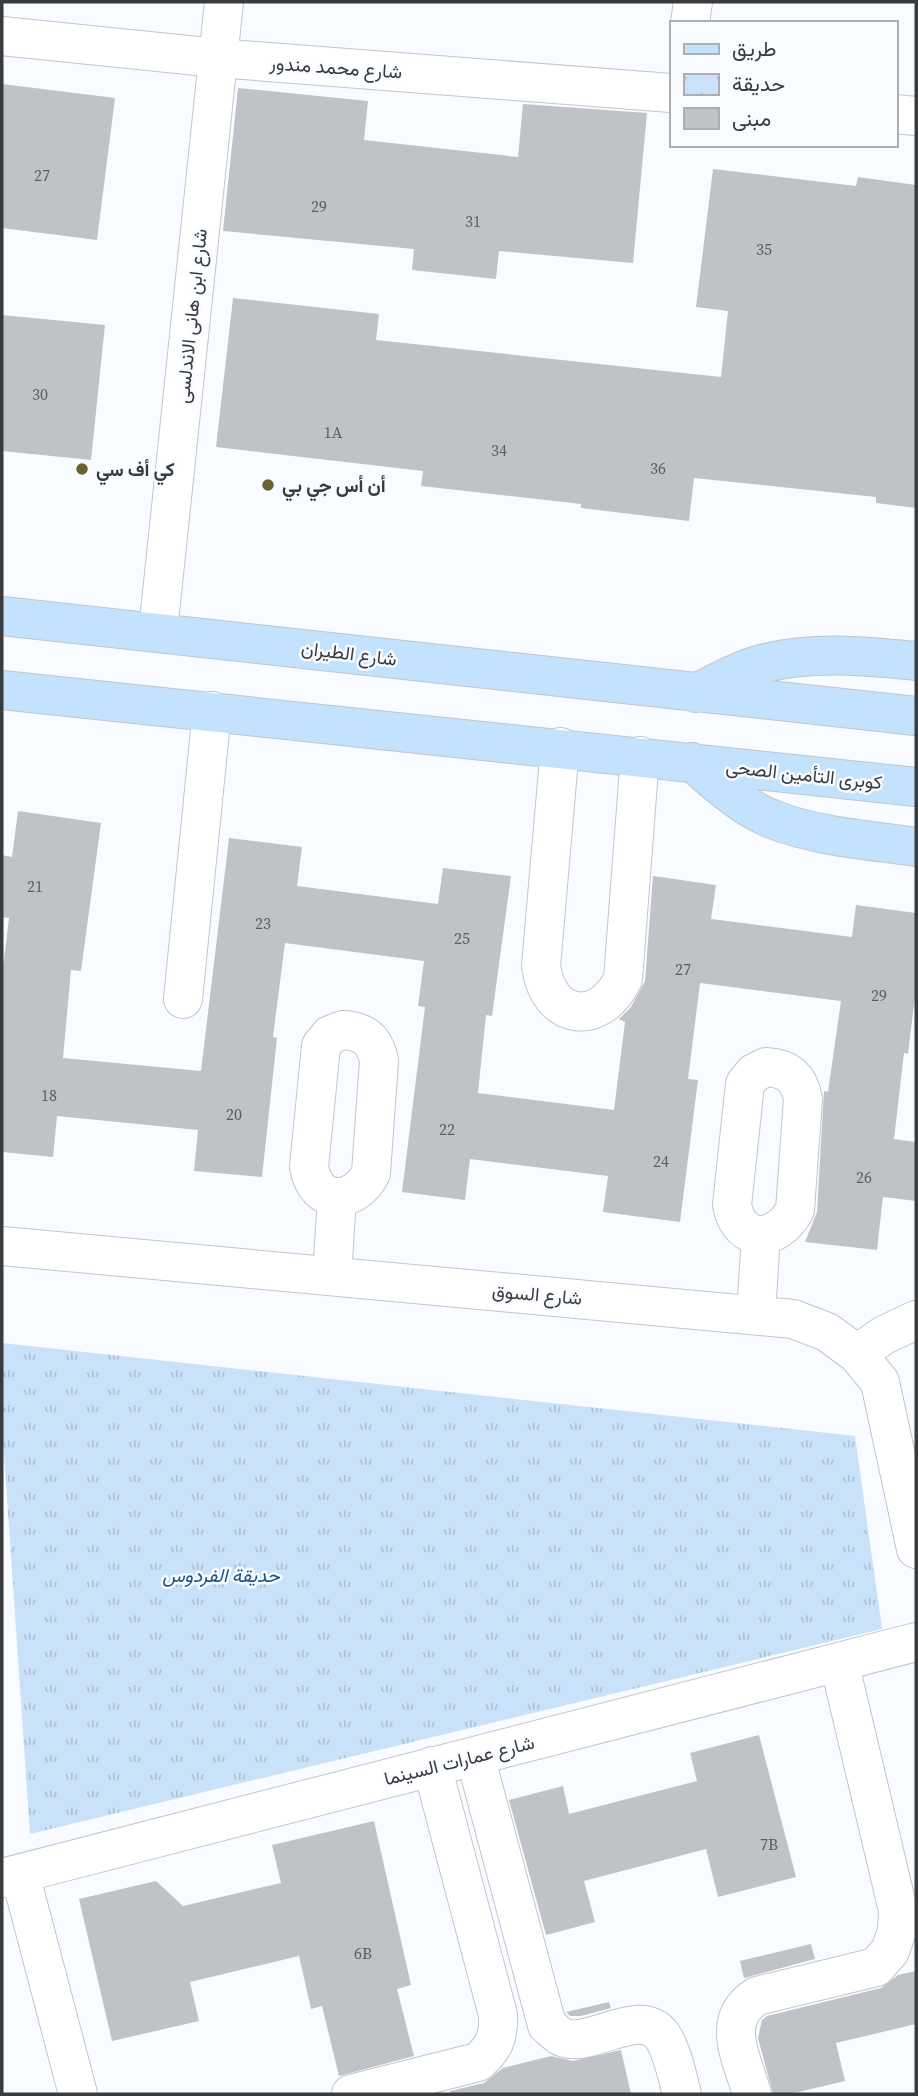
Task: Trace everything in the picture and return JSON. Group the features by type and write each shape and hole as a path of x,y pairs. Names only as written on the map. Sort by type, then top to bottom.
{"main road":[{"name":"شارع الطيران","path":"2,616 158,631 696,693"},
{"path":"696,693 755,666 806,658 857,655 916,661"},
{"path":"2,690 692,762 729,794 771,819 820,833 916,847"},
{"path":"696,693 916,716"},
{"name":"كوبرى التأمين الصحى","path":"692,762 916,787"}],"street":[{"name":"شارع ابن هانى الاندلسى","path":"158,631 224,2"},
{"path":"690,21 692,2"},
{"name":"شارع محمد مندور","path":"2,36 217,58 670,93"},
{"path":"897,114 916,116"},
{"path":"183,999 212,711"},
{"path":"560,747 541,966 544,987 557,1003 576,1011 596,1010 614,998 623,979 640,756"},
{"path":"332,1276 337,1198"},
{"path":"756,1314 761,1235"},
{"name":"شارع السوق","path":"2,1246 793,1319 827,1332 857,1354 880,1382 916,1549"},
{"path":"857,1354 884,1335 916,1320"},
{"name":"شارع عمارات السينما","path":"11,1876 916,1642"},
{"path":"752,2094 734,2021 743,2005 757,1996 876,1967 890,1951 897,1931 898,1910 839,1662"},
{"path":"475,1756 547,2025 561,2037 579,2038 632,2026 649,2026 662,2035 682,2094"},
{"path":"351,2094 478,2062 491,2050 499,2034 498,2015 432,1766"},
{"path":"11,1876 78,2094"}],"green space":[{"name":"حديقة الفردوس","path":"2,1343 855,1436 882,1629 30,1834 2,1425"}],"building":[{"path":"2,84 115,98 97,240 2,228"},
{"path":"238,88 368,101 364,140 518,157 523,104 647,113 633,263 499,251 496,279 412,270 414,249 223,231"},
{"path":"713,169 856,186 858,177 916,185 916,508 876,503 876,497 694,478 689,521 581,508 581,504 421,486 423,471 216,447 233,298 379,314 376,340 721,377 728,311 696,307"},
{"path":"2,315 105,325 91,460 2,451"},
{"path":"18,811 101,823 81,971 71,970 63,1058 201,1071 229,838 302,847 297,886 438,904 443,868 511,876 492,1016 486,1015 478,1093 614,1110 625,1022 619,1019 631,1007 645,981 653,876 716,885 711,919 852,937 856,905 916,913 916,988 908,1054 904,1053 894,1139 916,1142 916,1201 883,1197 877,1250 805,1242 817,1212 824,1091 828,1092 841,1001 700,983 688,1079 698,1080 680,1222 603,1212 608,1176 470,1159 465,1200 402,1192 425,1007 418,1006 424,961 285,943 273,1037 277,1038 262,1177 194,1171 198,1130 57,1116 53,1157 2,1152 2,976 9,918 2,917 2,855 12,857"},
{"path":"759,1735 796,1877 718,1897 706,1849 584,1881 595,1922 546,1935 509,1800 563,1786 569,1814 697,1781 690,1753"},
{"path":"374,1821 411,1985 397,1989 414,2056 339,2076 322,2006 311,2009 299,1956 190,1982 199,2021 112,2041 79,1899 156,1881 183,1906 281,1883 272,1845"},
{"path":"811,1944 815,1959 744,1978 740,1961"},
{"path":"916,1971 916,2024 836,2043 845,2081 790,2094 773,2094 758,2038 762,2020 767,2016 881,1988 898,1975"},
{"path":"609,2002 611,2008 581,2016 570,2016 566,2012"},
{"path":"621,2050 631,2094 451,2094 450,2091 484,2083 503,2068 551,2056 573,2061"}],"place":[{"name":"كي أف سي","path":"82,469"},
{"name":"أن أس جي بي","path":"268,485"}]}
